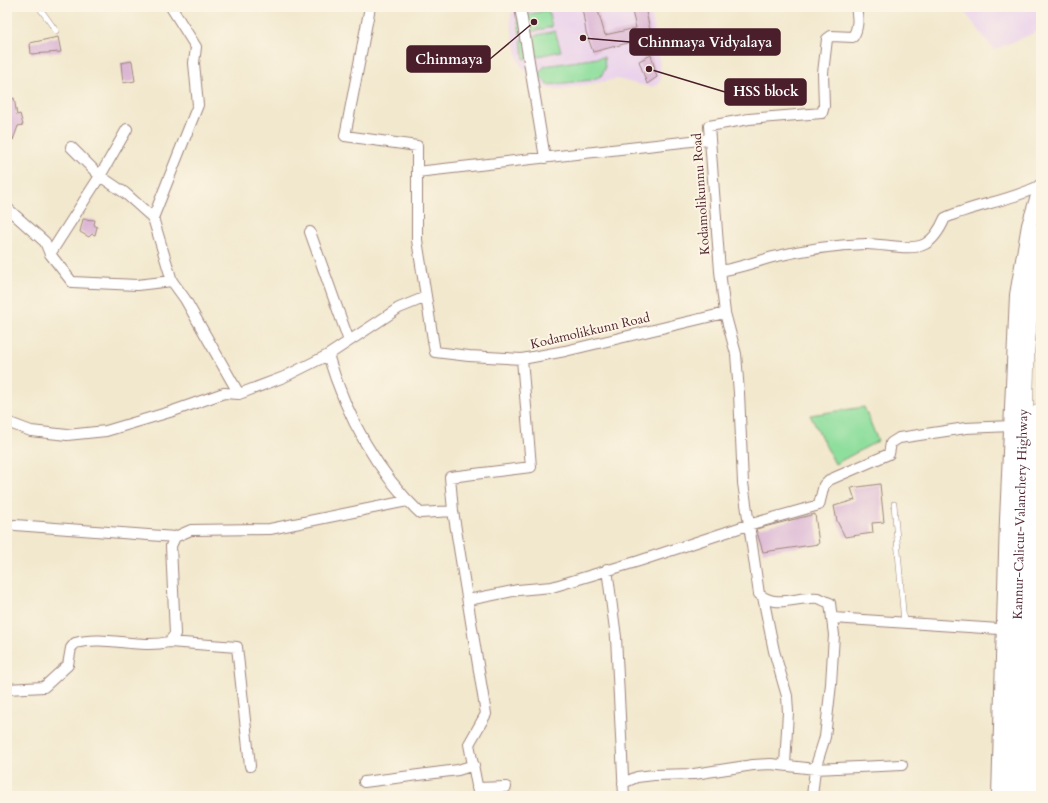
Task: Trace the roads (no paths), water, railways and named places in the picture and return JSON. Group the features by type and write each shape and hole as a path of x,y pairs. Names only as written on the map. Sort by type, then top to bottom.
{"highway":[{"name":"Kannur-Calicut-Valanchery Highway","path":"1013,796 1025,349 1030,289 1041,233"},
{"name":"Kannur-Calicut-Valanchery Highway","path":"1030,796 1041,412"}],"street":[{"path":"153,218 198,105 194,63 196,47 171,7"},
{"path":"370,7 345,136 417,146 417,240 435,352 522,360"},
{"path":"520,7 545,158"},
{"name":"Kodamolikunnu Road","path":"856,7 858,18 857,30 853,37 831,36 827,39 823,73 824,106 822,113 749,118 709,126 720,271 739,268 773,257 822,249 865,244 904,247 925,244 940,229 945,218 965,209 1027,192 1041,186"},
{"path":"50,254 100,176 127,129"},
{"path":"417,172 709,139"},
{"path":"71,148 100,176 125,193 153,218 172,281 185,299 239,394"},
{"path":"999,796 1011,426 1017,295 1029,225 1041,186"},
{"path":"7,208 45,242 50,254 72,282 137,285 172,281"},
{"path":"310,232 349,341"},
{"path":"720,271 725,313 736,354 742,483 759,594 768,601 782,602 795,599 819,598 830,603 833,618 834,635 831,684 825,737 815,769 812,796"},
{"path":"7,422 31,432 67,435 106,430 173,411 224,393 239,394 290,374 328,355 398,308 426,297"},
{"name":"Kodamolikkunn Road","path":"453,511 450,478 531,467 522,360 725,313"},
{"path":"328,355 345,405 362,439 407,501 420,513 453,511 486,714 469,744 478,792 506,787"},
{"path":"468,600 518,590 552,587 639,561 748,525 819,505 824,485 829,480 889,454 891,443 899,438 966,428 1011,426"},
{"path":"15,525 175,537 191,530 270,529 407,501"},
{"path":"169,642 175,634 171,546 175,537"},
{"path":"607,570 616,637 624,796"},
{"path":"763,597 774,652 786,696 788,712 785,765"},
{"path":"833,618 999,629"},
{"path":"7,689 44,687 68,665 71,648 75,643 91,640 155,645 169,642 237,647 250,766"},
{"path":"364,782 458,770 474,765"},
{"path":"623,783 637,777 694,774 753,765 785,765 815,769 902,765"}],"lane":[{"path":"39,7 56,31"},
{"path":"894,504 904,623"}],"place":[{"name":"Chinmaya","path":"534,22"},
{"name":"Chinmaya Vidyalaya","path":"583,38"},
{"name":"HSS block","path":"649,69"}]}
